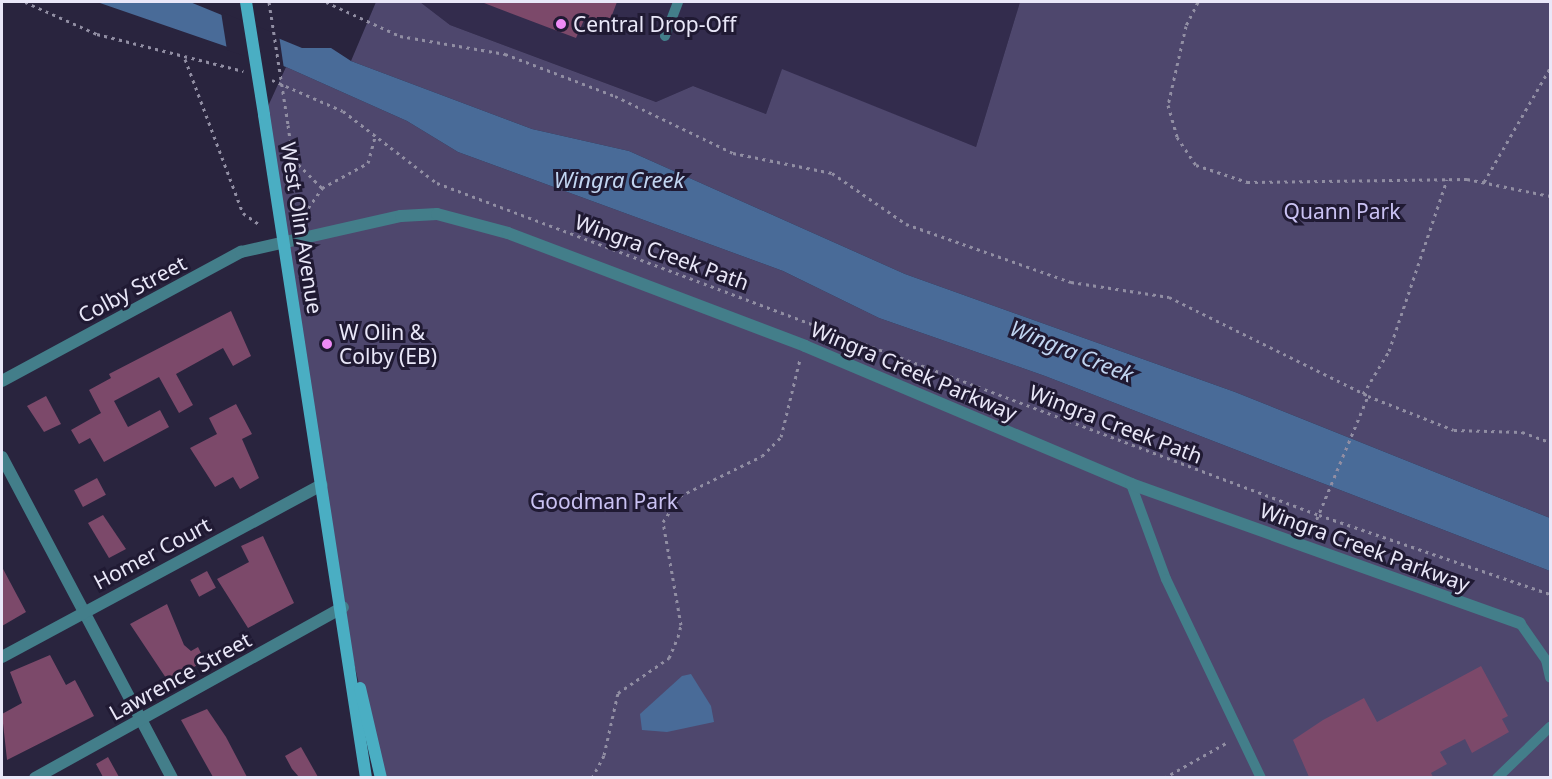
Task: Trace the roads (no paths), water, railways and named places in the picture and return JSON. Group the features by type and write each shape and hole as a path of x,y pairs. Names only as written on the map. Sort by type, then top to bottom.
{"street":[{"name":"West Olin Avenue","path":"246,2 348,638 366,777"},
{"name":"Wingra Creek Parkway","path":"284,239 401,216 437,214 508,233 805,346 1131,484 1520,623"},
{"name":"Colby Street","path":"2,381 241,252 284,239"},
{"path":"2,457 172,777"},
{"name":"Homer Court","path":"2,657 322,485"},
{"name":"Lawrence Street","path":"35,777 142,720 343,607"},
{"name":"West Olin Avenue","path":"348,638 381,777"}],"lane":[{"path":"665,36 678,2"},
{"path":"1131,484 1166,579 1242,733 1261,777"},
{"path":"1520,623 1546,660 1551,678"},
{"path":"1497,777 1551,727"}],"water":[{"name":"Wingra Creek","path":"97,2 190,2 302,48 331,48 351,61 532,129 629,151 905,274 1235,392 1550,518 1550,571 1045,376 879,318 783,271 458,152 407,121 286,67"},
{"path":"691,674 711,706 714,722 667,732 642,730 640,714 682,676"}],"place":[{"name":"Central Drop-Off","path":"561,24"},
{"name":"W Olin & Colby (EB)","path":"327,344"}],"park label":[{"name":"Quann Park","path":"1342,211"},
{"name":"Goodman Park","path":"604,501"}]}
